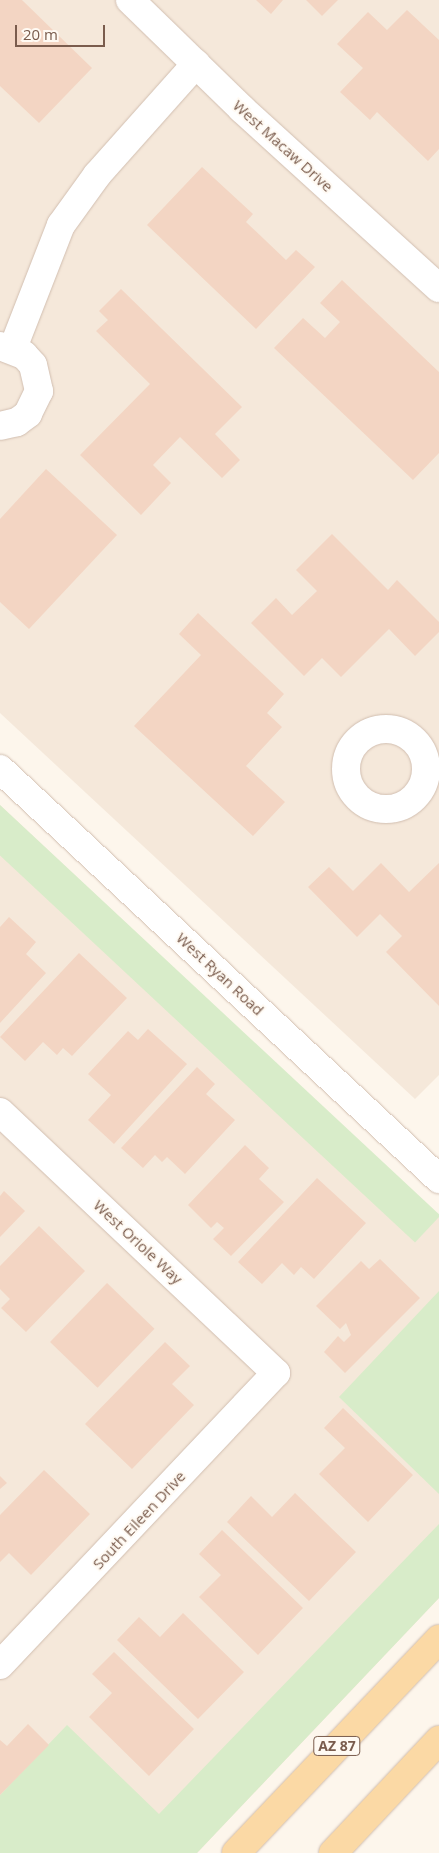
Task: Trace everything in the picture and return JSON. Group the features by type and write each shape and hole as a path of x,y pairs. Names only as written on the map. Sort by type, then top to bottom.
{"main road":[{"name":"AZ 87","path":"236,1853 439,1639"},
{"path":"333,1853 439,1740"}],"street":[{"name":"West Macaw Drive","path":"130,0 196,64 439,288"},
{"path":"0,426 18,422 28,414 39,390 33,365 6,347 60,225 97,175 196,64"},
{"name":"West Ryan Road","path":"0,769 439,1179"},
{"name":"West Oriole Way","path":"0,1112 276,1373"},
{"name":"South Eileen Drive","path":"1,1666 276,1373"}],"shaded area":[{"path":"0,0 439,0 439,1075 415,1099 0,713"},
{"path":"0,805 439,1217 439,1598 197,1853 0,1853"}],"green space":[{"path":"0,805 439,1214 439,1217 415,1243 0,856"},
{"path":"439,1291 439,1494 339,1397"},
{"path":"439,1524 439,1598 197,1853 0,1853 0,1795 67,1725 159,1814"}],"building":[{"path":"0,0 22,0 92,68 39,123 0,86"},
{"path":"256,0 283,0 271,14"},
{"path":"306,0 338,0 322,16"},
{"path":"407,10 439,40 439,149 428,161 377,112 370,120 340,92 363,68 337,44 368,12 387,30"},
{"path":"202,167 253,214 246,222 286,260 296,250 315,267 256,329 147,225"},
{"path":"342,280 439,372 439,453 413,480 274,348 303,318 325,338 340,322 320,303"},
{"path":"121,289 242,407 215,434 240,460 222,478 180,437 153,465 171,483 141,515 80,455 150,384 96,331 108,320 99,311"},
{"path":"46,469 117,535 29,629 0,602 0,519"},
{"path":"332,534 388,590 397,580 439,622 439,632 415,656 389,629 341,677 322,658 304,676 251,623 276,598 292,615 317,591 296,570"},
{"path":"198,613 284,694 267,713 282,727 246,766 285,802 253,836 134,726 201,655 179,634"},
{"path":"381,863 409,892 439,863 439,1006 386,952 402,936 380,914 357,937 308,887 329,867 353,891"},
{"path":"9,917 36,942 26,954 46,973 0,1023 0,927"},
{"path":"79,953 127,998 72,1056 63,1048 57,1055 43,1042 25,1061 0,1037"},
{"path":"148,1029 187,1064 114,1144 88,1120 111,1095 88,1074 128,1031 138,1040"},
{"path":"197,1067 215,1084 206,1094 235,1120 185,1174 167,1157 162,1162 155,1155 143,1168 121,1148"},
{"path":"245,1145 269,1168 259,1179 284,1202 231,1256 213,1239 224,1228 217,1222 211,1228 188,1205"},
{"path":"317,1178 366,1223 314,1279 301,1267 294,1275 282,1263 262,1284 238,1262"},
{"path":"4,1191 25,1211 0,1237 0,1196"},
{"path":"39,1226 85,1271 26,1332 1,1308 10,1299 0,1289 0,1266"},
{"path":"380,1259 420,1298 345,1373 324,1352 338,1336 344,1342 351,1335 346,1323 340,1329 316,1306 361,1261 369,1269"},
{"path":"107,1283 154,1329 98,1388 50,1342"},
{"path":"165,1342 190,1366 172,1384 194,1405 132,1469 85,1424"},
{"path":"343,1408 413,1475 368,1522 319,1474 345,1448 324,1428"},
{"path":"44,1470 90,1514 31,1575 9,1553 0,1562 0,1515"},
{"path":"0,1476 7,1483 0,1489"},
{"path":"295,1493 356,1552 309,1601 227,1522 251,1496 272,1517"},
{"path":"222,1530 303,1608 258,1655 199,1597 221,1575 199,1554"},
{"path":"183,1613 244,1672 198,1719 117,1640 139,1617 160,1637"},
{"path":"114,1652 194,1729 149,1776 89,1717 112,1693 92,1674"},
{"path":"28,1724 49,1745 0,1795 0,1740 7,1746"}]}
